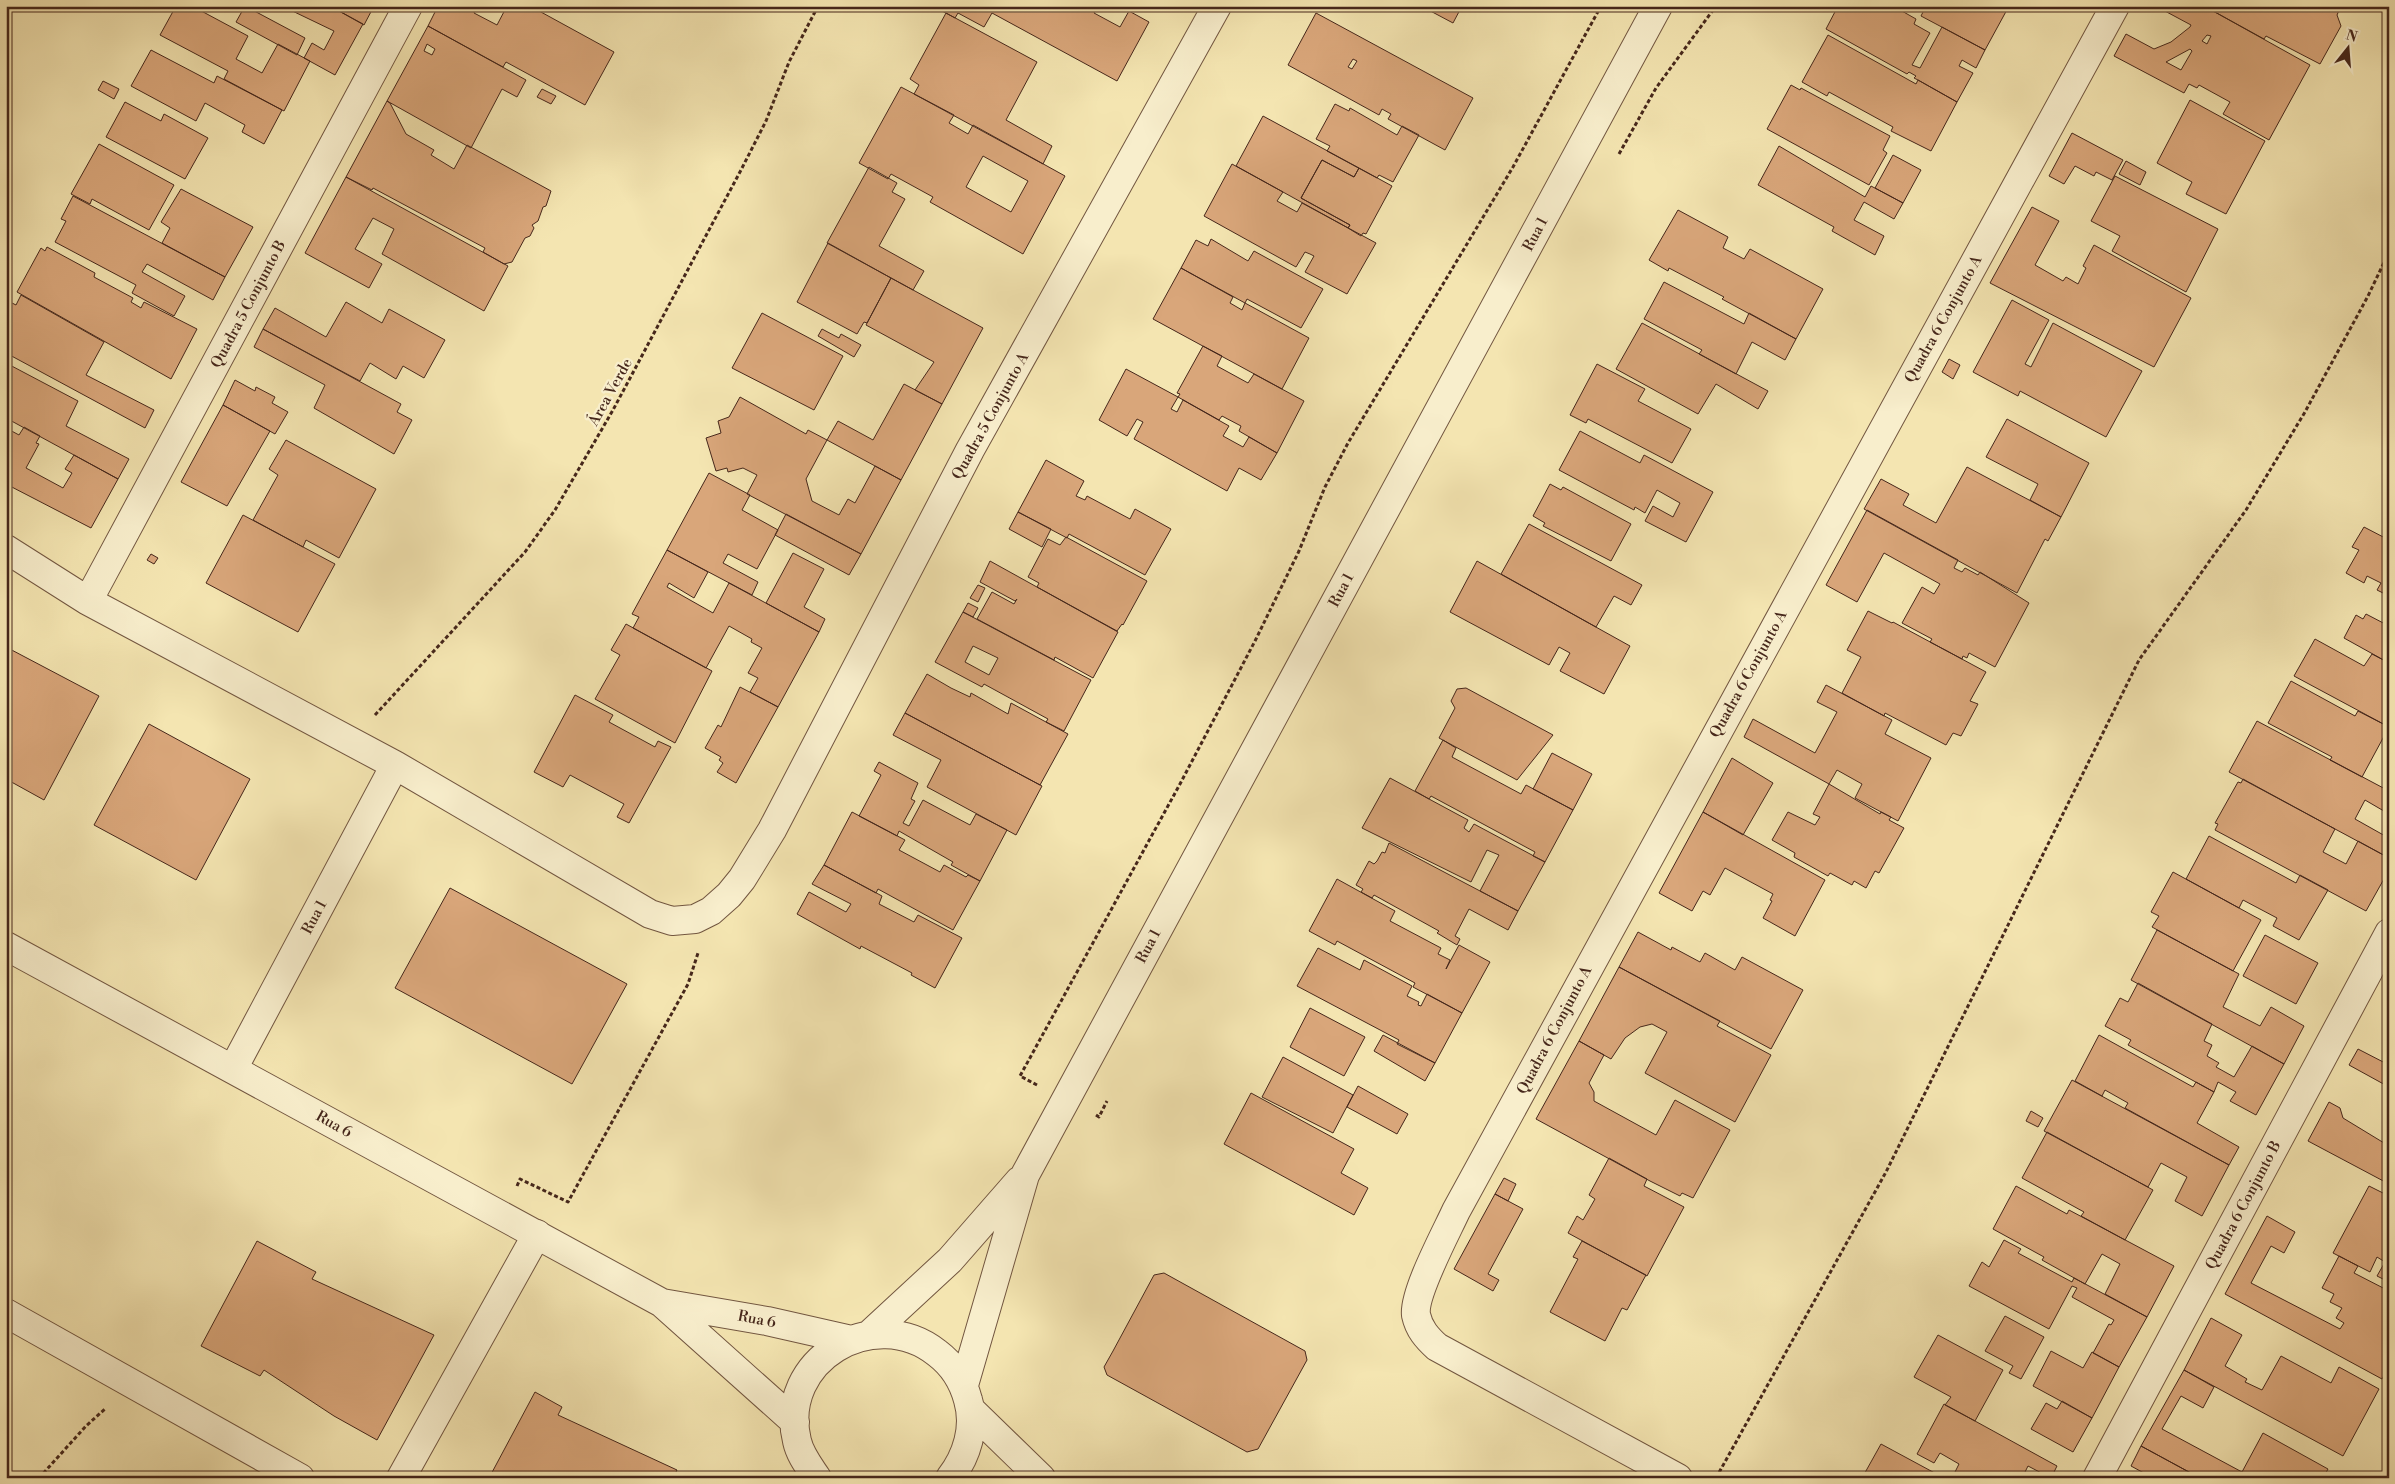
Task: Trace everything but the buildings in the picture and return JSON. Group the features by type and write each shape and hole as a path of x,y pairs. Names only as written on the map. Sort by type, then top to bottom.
{"street":[{"name":"Quadra 5 Conjunto B","path":"88,601 408,6"},
{"name":"Quadra 5 Conjunto A","path":"711,911 729,895 742,879 772,830 970,450 1217,6"},
{"name":"Rua 1","path":"1025,1175 1658,6"},
{"name":"Quadra 6 Conjunto A","path":"1678,1478 1437,1347 1422,1333 1416,1314 1419,1293 1456,1211 2114,6"},
{"path":"6,549 88,601 395,765 650,914 672,920 695,919 711,911"},
{"name":"Rua 1","path":"233,1069 395,765"},
{"name":"Quadra 6 Conjunto B","path":"2097,1478 2389,933"},
{"name":"Rua 6","path":"6,946 662,1302 795,1422"},
{"path":"807,1472 797,1441 795,1422 798,1396 810,1372 828,1353 860,1337 950,1260 1025,1175"},
{"path":"950,1478 960,1465 970,1439 968,1398 1025,1175"},
{"path":"401,1478 537,1234"},
{"name":"Rua 6","path":"662,1302 860,1337 898,1334 925,1344 948,1361 968,1398"},
{"path":"6,1313 134,1383 300,1478"},
{"path":"968,1398 1041,1478"}],"path":[{"path":"6,10 8,6"},
{"name":"Área Verde","path":"351,741 429,660 525,552 555,510 613,410 737,178 766,121 789,62 818,6"},
{"path":"1065,1099 1020,1076 1180,784 1255,641 1299,551 1325,487 1348,443 1513,167 1601,6"},
{"path":"1716,1478 1886,1172 2139,660 2195,585 2251,502 2305,412 2368,296 2389,252"},
{"path":"568,1202 688,984 711,911"},
{"path":"39,1478 86,1426 134,1383"}]}
